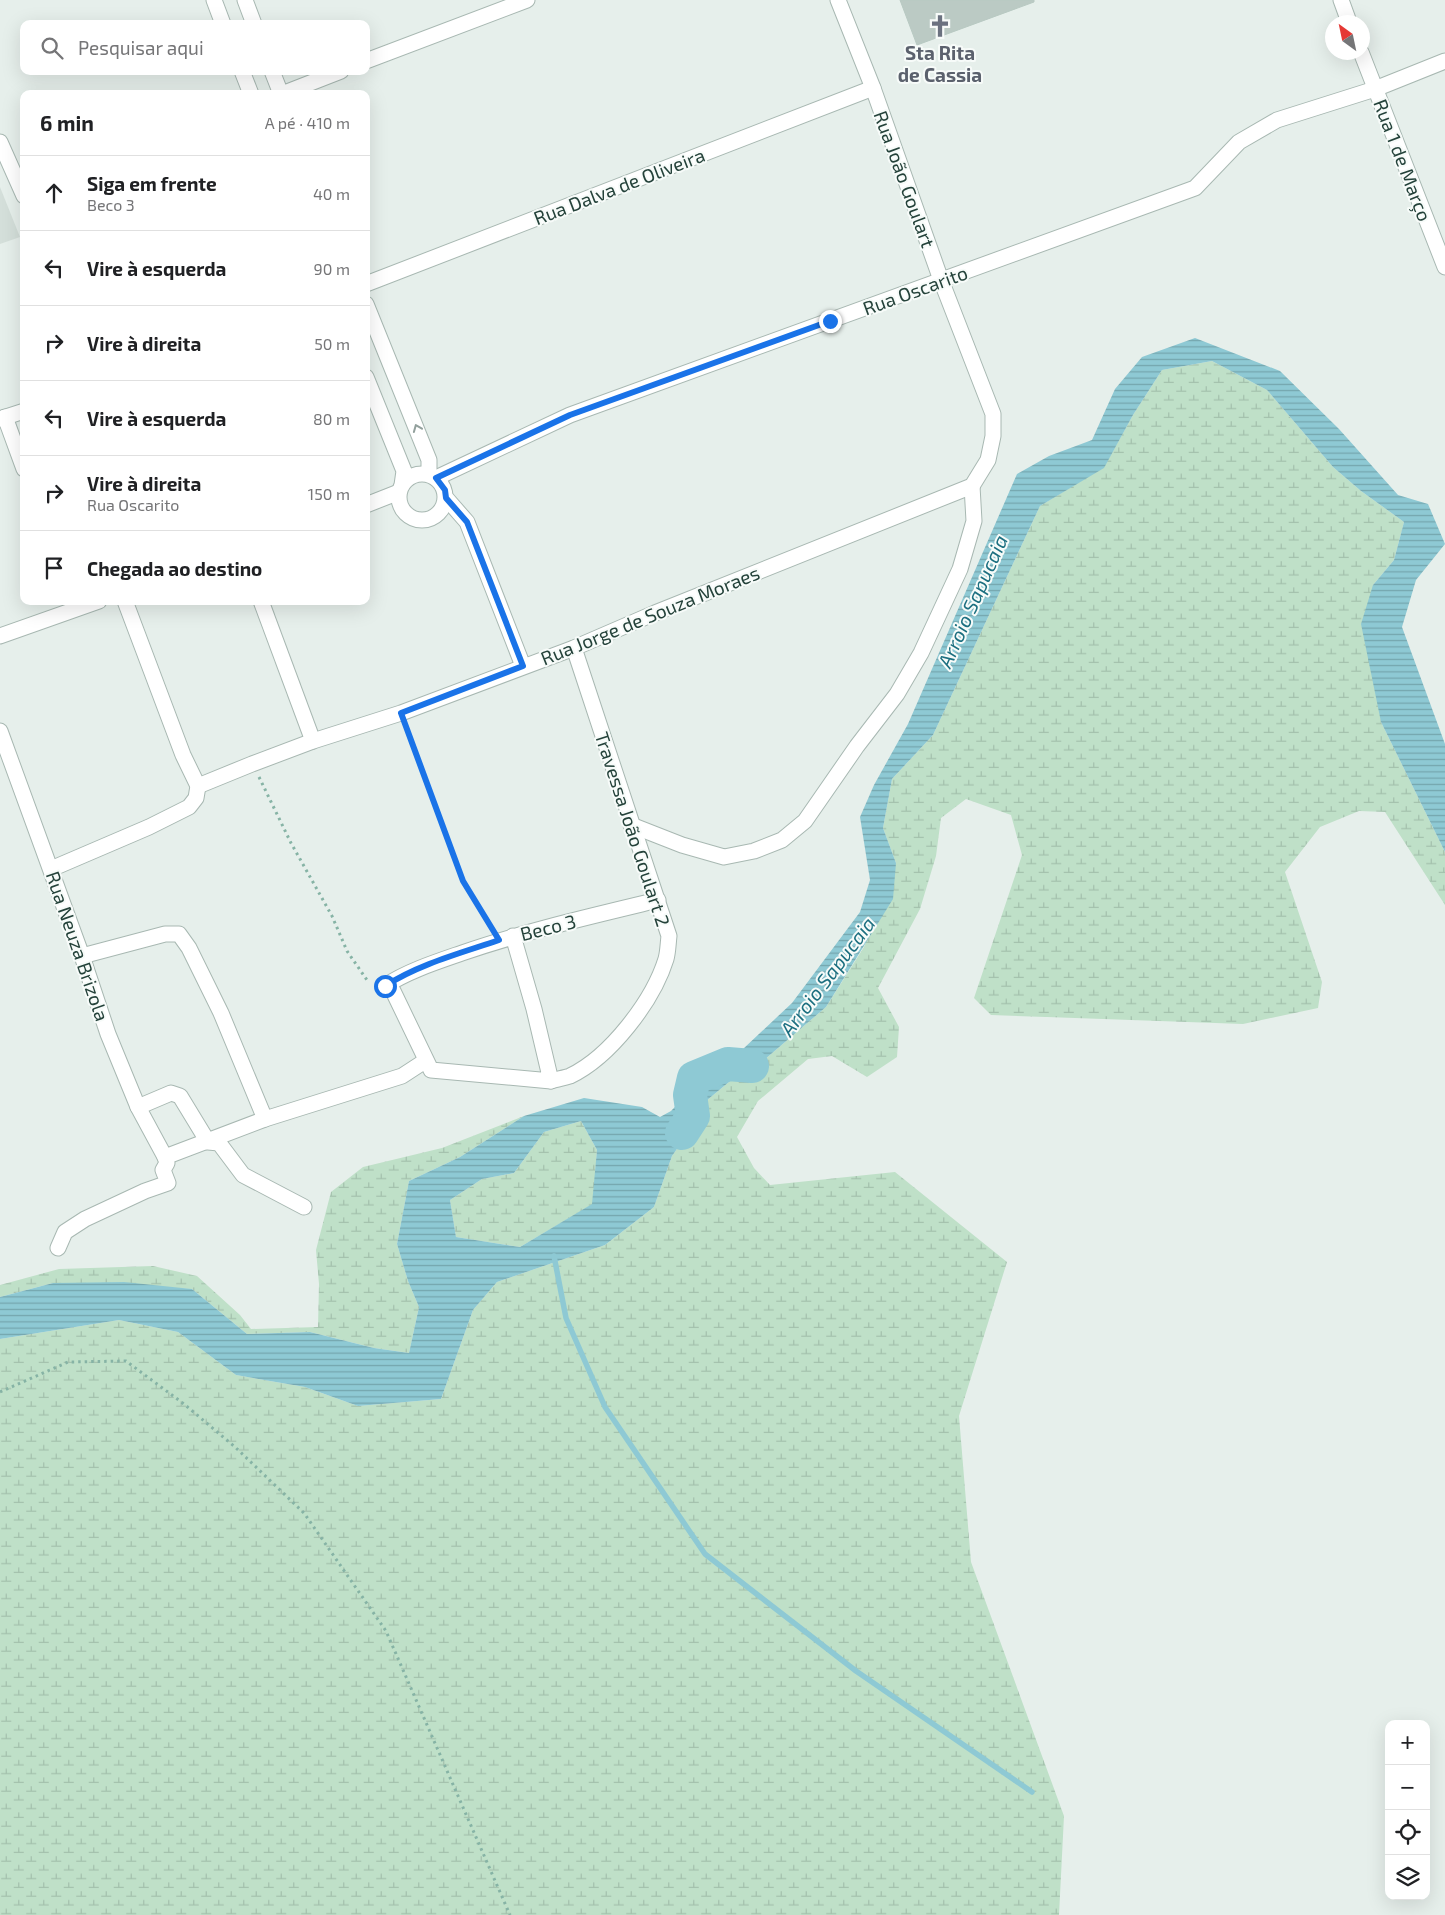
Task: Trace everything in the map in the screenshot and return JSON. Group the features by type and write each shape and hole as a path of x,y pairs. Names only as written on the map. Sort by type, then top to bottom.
{"street":[{"path":"214,0 222,20"},
{"path":"245,0 252,20"},
{"path":"370,60 527,0"},
{"name":"Rua João Goulart","path":"838,0 872,88 941,280 993,414 988,460 972,486"},
{"path":"1341,0 1347,15"},
{"name":"Rua 1 de Março","path":"1364,60 1445,267"},
{"name":"Rua Oscarito","path":"432,476 570,415 1196,188 1239,142 1277,120 1375,88 1445,61"},
{"path":"243,75 249,90"},
{"path":"274,75 279,90"},
{"path":"291,90 330,75"},
{"name":"Rua Dalva de Oliveira","path":"370,282 872,88"},
{"path":"0,142 20,187"},
{"path":"370,314 430,460 432,476 445,490 446,498 440,512 434,517 419,520 406,514 401,507 404,471 370,387"},
{"path":"20,412 2,418 20,460"},
{"path":"370,503 401,489 414,475 432,476"},
{"path":"631,826 682,845 724,856 754,851 782,840 805,821 857,746 897,694 921,653 960,569 974,521 972,486"},
{"name":"Rua Jorge de Souza Moraes","path":"198,786 252,764 401,713 574,648 664,609 972,486"},
{"path":"446,498 467,522 523,666"},
{"path":"0,636 74,605"},
{"path":"51,869 149,827 189,807 196,798 198,786 183,755 127,605"},
{"path":"262,605 313,742"},
{"name":"Travessa João Goulart 2","path":"551,1081 569,1076 596,1059 634,1020 666,959 669,936 631,826 574,648"},
{"name":"Rua Neuza Brizola","path":"0,731 51,869 108,1034 138,1108 166,1158"},
{"name":"Beco 3","path":"385,986 438,962 506,938 658,900"},
{"path":"82,956 165,934 179,934 189,948 220,1013 265,1119"},
{"path":"385,986 393,991 425,1061 431,1070 551,1081 534,1009 506,938"},
{"path":"58,1248 65,1232 85,1219 168,1183 164,1170 166,1158 265,1119 402,1076 425,1061"},
{"path":"138,1108 171,1093 180,1096 208,1142"},
{"path":"208,1142 219,1143 243,1175 304,1207"}],"path":[{"path":"401,713 463,881 506,938"},
{"path":"252,764 291,843 332,916 347,951 375,990 385,986"},
{"path":"0,1392 68,1362 126,1361 184,1404 235,1447 304,1513 386,1632 510,1915"}],"shaded area":[{"path":"0,187 20,237 0,244"}],"green space":[{"path":"1212,361 1267,390 1333,467 1361,491 1404,522 1394,560 1373,585 1381,722 1445,852 1445,905 1385,812 1359,811 1320,827 1285,872 1322,982 1318,1008 1243,1024 991,1015 974,998 1022,855 1011,815 966,799 941,818 936,856 920,909 878,988 899,1027 897,1057 867,1077 832,1056 808,1059 758,1101 737,1137 754,1168 770,1185 895,1172 1007,1262 959,1416 971,1562 1064,1816 1059,1915 0,1915 0,1339 119,1320 178,1332 236,1375 305,1387 358,1406 441,1399 473,1310 497,1282 605,1245 654,1207 672,1156 691,1129 706,1101 735,1077 757,1066 826,1007 864,947 896,863 883,828 892,779 933,735 1040,506 1104,467 1133,415 1162,370"},
{"path":"524,1116 460,1157 409,1181 397,1244 408,1281 419,1307 409,1353 374,1348 310,1332 247,1334 192,1289 53,1283 0,1297 0,1285 59,1269 153,1266 197,1276 240,1315 251,1329 318,1327 319,1284 316,1250 331,1192 363,1167 442,1148"},
{"path":"581,1121 597,1150 593,1204 520,1247 456,1237 450,1200 482,1179 514,1173 544,1132"}],"water":[{"path":"1195,338 1280,371 1339,429 1398,495 1428,504 1445,544 1416,580 1402,627 1445,744 1445,852 1381,722 1361,624 1373,585 1394,560 1404,522 1361,491 1333,467 1267,390 1212,361 1162,370 1133,415 1104,468 1040,506 933,735 892,779 883,828 896,863 893,899 826,1007 757,1066 735,1077 706,1101 691,1129 672,1156 654,1207 605,1245 497,1282 473,1310 441,1399 358,1406 305,1387 236,1375 178,1332 119,1320 0,1339 0,1297 53,1283 124,1282 192,1289 247,1334 310,1332 374,1348 409,1353 419,1307 408,1281 397,1244 409,1181 460,1157 524,1116 584,1098 642,1107 660,1117 671,1111 720,1060 743,1049 792,1003 860,912 870,880 860,817 874,785 908,724 1017,474 1049,456 1092,440 1115,389 1142,357","holes":["581,1121 597,1150 592,1204 520,1247 456,1237 450,1200 482,1179 514,1173 544,1132"]}],"building":[{"name":"Sta Rita de Cassia","path":"900,0 1034,0 1034,2 917,45"}],"waterway":[{"name":"Arroio Sapucaia","path":"682,1133 693,1116 690,1095 694,1078 728,1064 752,1066"},
{"path":"554,1256 566,1318 605,1407 705,1554 856,1671 1032,1792"}],"place":[{"name":"Sta Rita de Cassia","path":"940,26"}],"route":[{"path":"385,986 438,962 499,940 463,881 401,713 523,666 467,522 446,498 445,490 436,478 570,415 830,321"}]}
